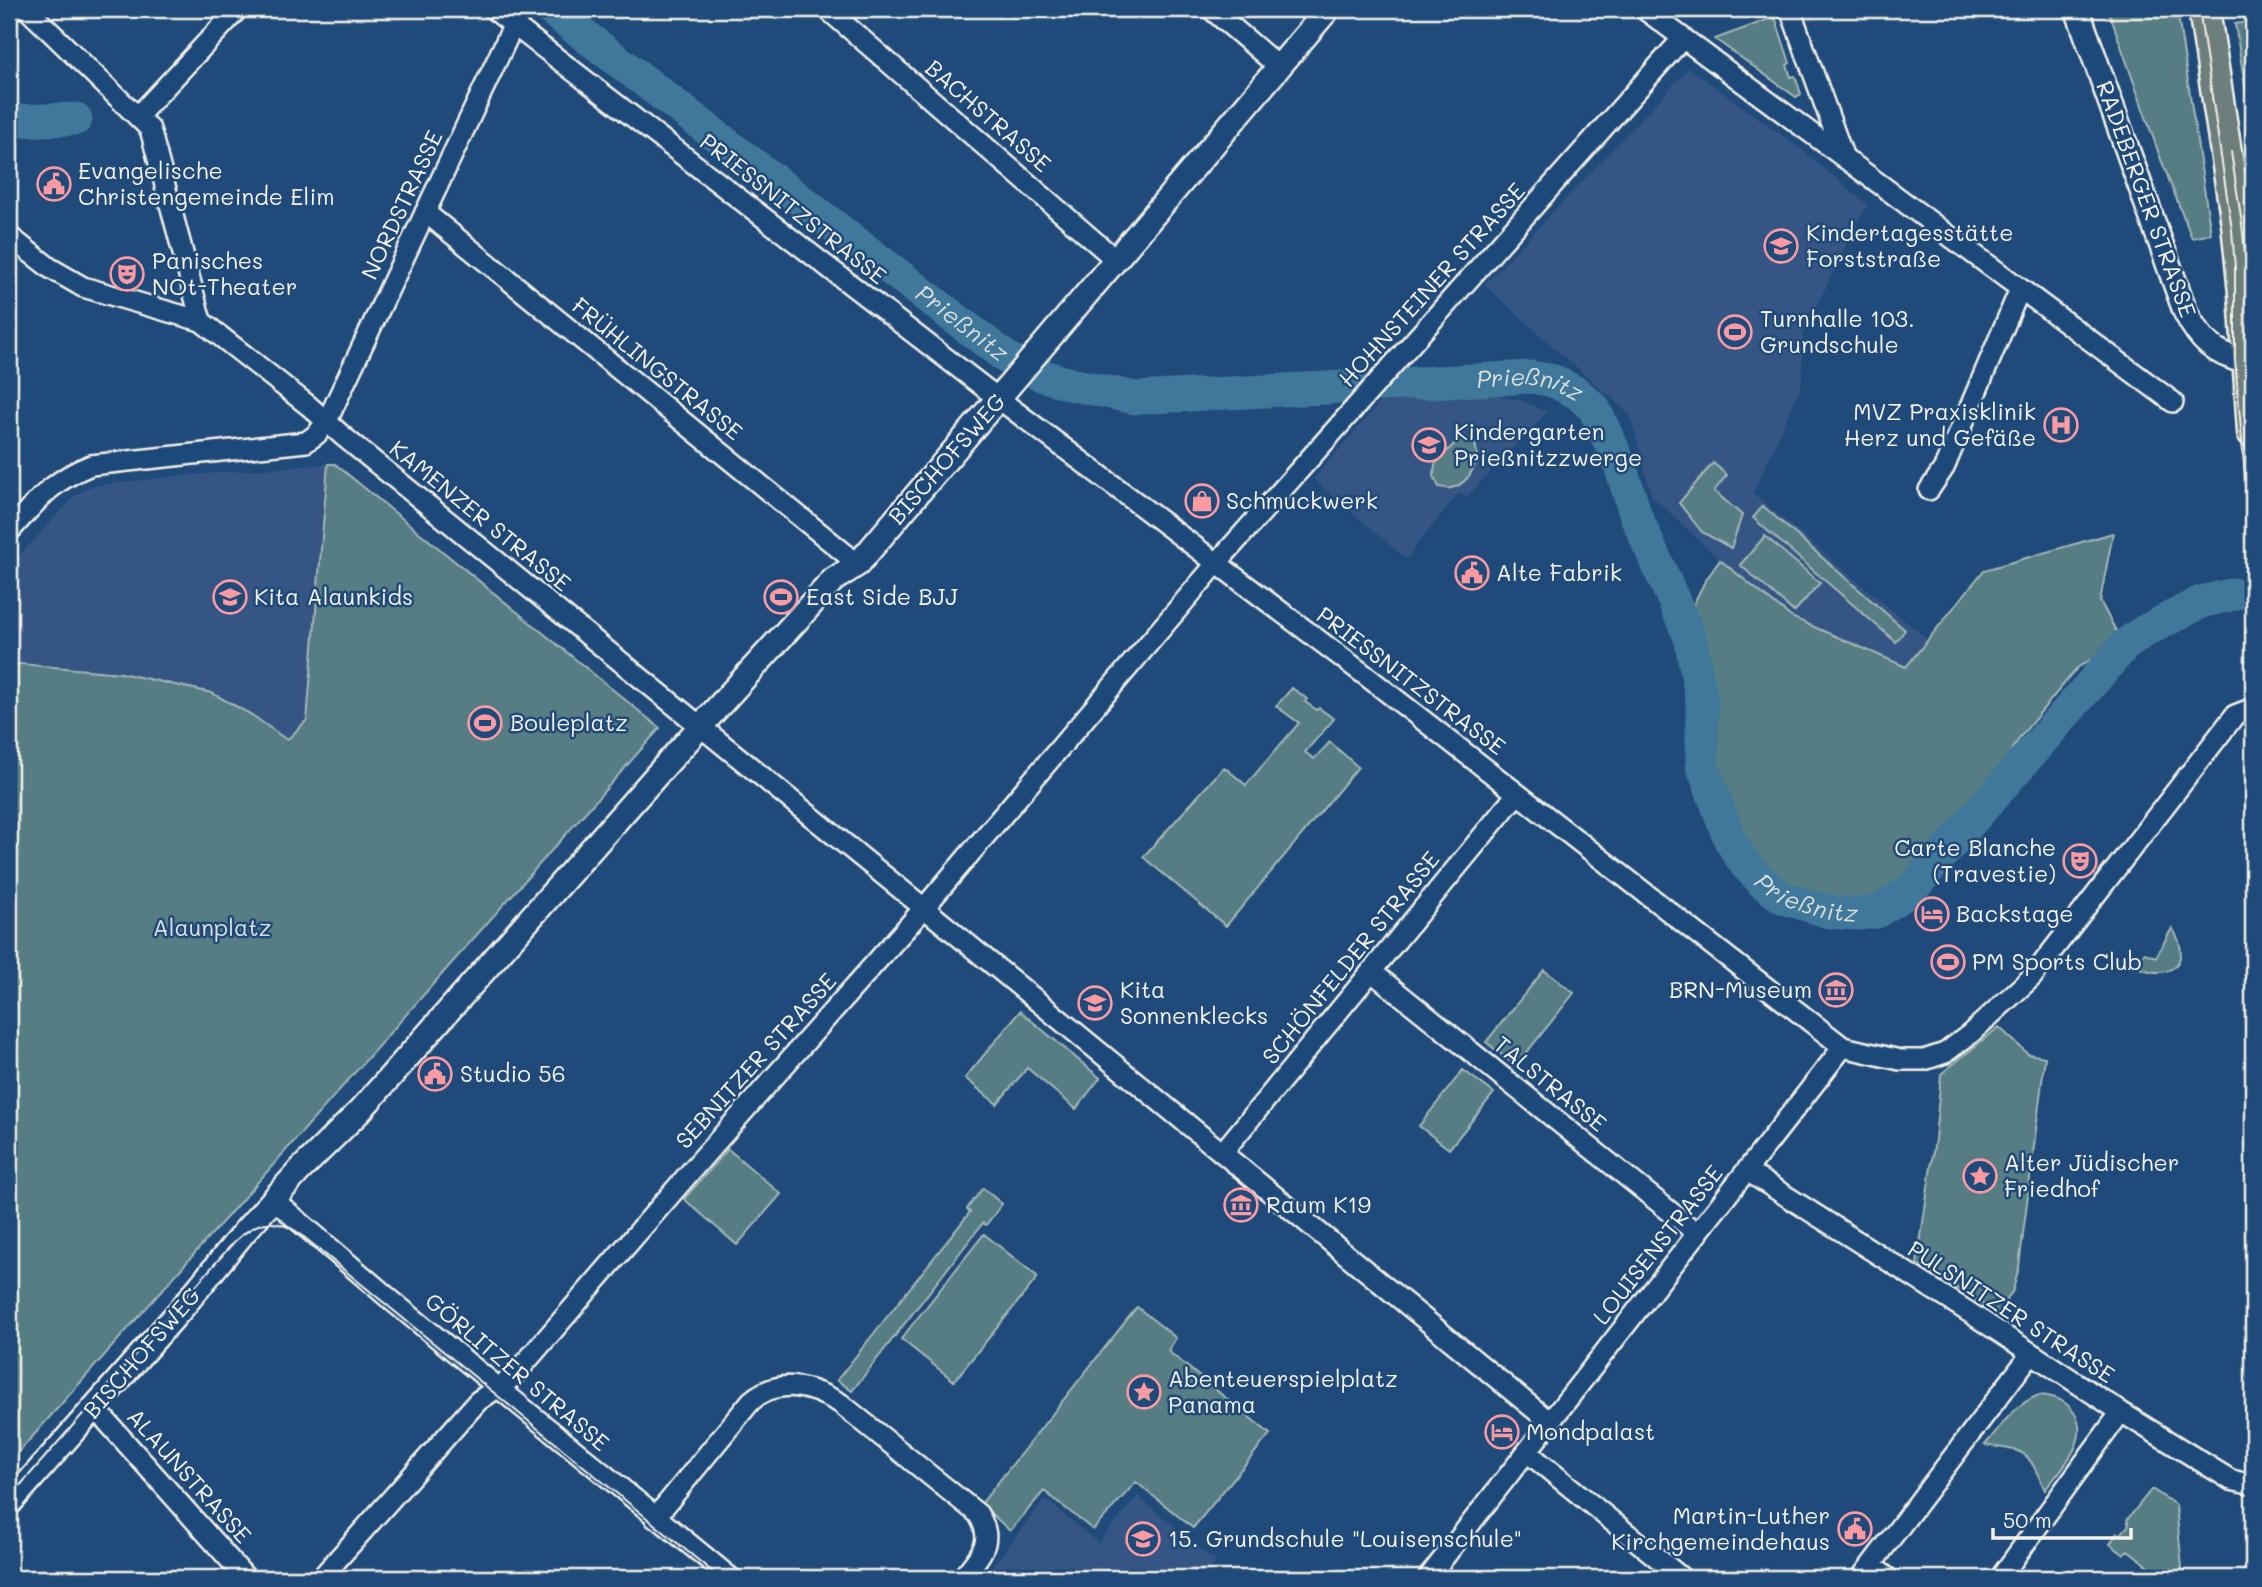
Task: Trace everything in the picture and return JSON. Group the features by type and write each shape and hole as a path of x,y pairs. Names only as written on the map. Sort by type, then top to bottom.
{"main road":[{"path":"2204,9 2237,224 2244,286 2253,432"}],"street":[{"path":"27,9 150,130 201,321"},
{"path":"138,116 238,9"},
{"name":"PRIESSNITZSTRASSE","path":"493,9 517,16 999,399 1365,675 1843,1047 1900,1060 1924,1060 1945,1053 1970,1034 2032,976 2235,715 2253,708"},
{"name":"BACHSTRASSE","path":"827,9 1116,260"},
{"path":"1211,9 1279,67"},
{"name":"BISCHOFSWEG","path":"9,1504 274,1200 360,1111 700,726 833,580 858,564 1328,9"},
{"path":"1644,9 2173,402"},
{"path":"1790,9 1844,158"},
{"name":"RADEBERGER STRASSE","path":"2077,9 2193,327 2206,343 2225,356 2247,362"},
{"name":"NORDSTRASSE","path":"327,421 517,16"},
{"name":"HOHNSTEINER STRASSE","path":"1216,564 1683,38"},
{"name":"FRÜHLINGSTRASSE","path":"425,212 858,564"},
{"path":"9,236 50,268 83,287 201,321"},
{"path":"1929,490 1944,468 2020,289"},
{"name":"KAMENZER STRASSE","path":"201,321 924,908 1550,1422"},
{"path":"9,532 48,489 68,474 91,465 306,442 317,434 327,421"},
{"name":"SEBNITZER STRASSE","path":"321,1578 478,1401 512,1378 924,908 1216,564"},
{"name":"SCHÖNFELDER STRASSE","path":"1222,1153 1517,794"},
{"name":"TALSTRASSE","path":"1372,972 1698,1234"},
{"name":"LOUISENSTRASSE","path":"1428,1578 1843,1047"},
{"name":"PULSNITZER STRASSE","path":"1747,1171 2121,1412 2231,1480 2253,1485"},
{"name":"GÖRLITZER STRASSE","path":"274,1200 499,1389 731,1578"},
{"path":"1888,1578 1866,1572 2031,1354"},
{"path":"655,1518 761,1392 788,1385 803,1387 827,1395 840,1404 978,1514 988,1532 986,1544 981,1555 962,1578"},
{"name":"ALAUNSTRASSE","path":"94,1407 246,1578"},
{"path":"2000,1578 2121,1412"},
{"path":"1527,1452 1682,1578"}],"shaded area":[{"path":"1689,68 1797,146 1868,205 1857,222 1803,335 1802,383 1753,494 1929,641 1906,667 1791,617 1720,560 1652,496 1630,415 1484,285"},
{"name":"Kindergarten Prießnitzzwerge","path":"1391,390 1477,392 1520,400 1547,412 1467,497 1461,493 1457,495 1406,559 1313,479"},
{"name":"Kita Alaunkids","path":"328,464 307,721 287,740 252,715 212,693 121,673 9,663 9,567 73,498 84,490 92,486 178,476"},
{"name":"15. Grundschule \"Louisenschule\"","path":"1138,1496 1176,1528 1179,1535 1216,1561 1202,1578 983,1578 1045,1499 1098,1543"}],"green space":[{"path":"2108,9 2177,9 2211,234 2192,238 2160,157"},
{"path":"1775,17 1790,63 1787,65 1791,77 1795,76 1801,94 1796,97 1715,39"},
{"path":"2253,21 2253,91 2246,92 2235,24"},
{"path":"1465,439 1474,442 1476,448 1473,470 1458,486 1439,487 1434,477 1435,464 1456,442"},
{"path":"1713,463 1727,475 1714,491 1742,515 1731,548 1702,532 1679,503"},
{"name":"Alaunplatz","path":"328,464 335,464 660,728 9,1463 9,663 121,673 212,693 252,715 287,740 307,720"},
{"path":"1763,506 1905,630 1896,642 1753,518"},
{"path":"2113,533 2100,601 2122,642 2077,668 2020,737 1991,785 1906,889 1869,911 1825,907 1786,893 1755,868 1724,806 1709,760 1708,703 1691,609 1705,581 1720,560 1791,617 1906,667 1984,570"},
{"path":"1765,536 1820,583 1794,612 1740,565"},
{"path":"1292,688 1307,699 1305,702 1334,719 1305,752 1314,759 1330,742 1358,767 1226,926 1143,857 1224,767 1246,785 1299,723 1276,706"},
{"path":"2172,928 2181,949 2177,964 2162,972 2140,968 2140,958 2145,953 2156,957"},
{"path":"1544,970 1574,993 1516,1066 1486,1042"},
{"path":"1020,1011 1100,1078 1076,1109 1027,1068 997,1104 965,1078"},
{"name":"Alter Jüdischer Friedhof","path":"1999,1027 2028,1054 2045,1057 2019,1267 2013,1290 1999,1314 1917,1264 1935,1139 1941,1074"},
{"path":"1463,1070 1494,1093 1449,1149 1419,1126"},
{"path":"728,1149 781,1194 737,1245 684,1199"},
{"path":"983,1188 1002,1204 986,1225 983,1223 852,1391 837,1380 970,1212 967,1209"},
{"path":"984,1234 1038,1277 954,1381 901,1339"},
{"name":"Abenteuerspielplatz Panama","path":"1137,1307 1176,1338 1168,1351 1270,1434 1193,1528 1136,1482 1093,1530 1044,1491 1010,1531 981,1504"},
{"path":"2039,1395 2058,1399 2070,1407 2078,1421 2079,1432 2073,1453 2045,1490 2034,1467 2024,1455 2010,1449 1985,1445 2016,1410"},
{"path":"2151,1490 2176,1505 2183,1578 2144,1578 2151,1568 2128,1550 2123,1554 2110,1544 2117,1533 2121,1534 2129,1525 2127,1520"}],"waterway":[{"name":"Prießnitz","path":"550,9 1007,358 1041,375 1135,398 1531,377 1554,381 1577,393 1594,408 1619,462 1636,516 1690,637 1702,701 1702,765 1730,840 1745,864 1764,884 1784,898 1829,912 1857,914 1877,912 1912,889 2125,645 2143,632 2201,602 2234,594"},
{"name":"Prießnitz","path":"9,121 76,119"}],"tram line":[{"path":"2199,9 2232,230 2235,268 2235,359 2253,570"},
{"path":"2231,152 2253,329"},
{"path":"9,1498 234,1242 257,1225 281,1224 299,1233 720,1578"}],"place":[{"name":"Evangelische Christengemeinde Elim","path":"54,184"},
{"name":"Kindertagesstätte Forststraße","path":"1781,246"},
{"name":"Panisches NOt-Theater","path":"127,274"},
{"name":"Turnhalle 103. Grundschule","path":"1735,332"},
{"name":"MVZ Praxisklinik Herz und Gefäße","path":"2061,425"},
{"name":"Kindergarten Prießnitzzwerge","path":"1429,445"},
{"name":"Schmuckwerk","path":"1202,501"},
{"name":"Alte Fabrik","path":"1472,573"},
{"name":"Kita Alaunkids","path":"230,597"},
{"name":"East Side BJJ","path":"781,597"},
{"name":"Bouleplatz","path":"485,723"},
{"name":"Carte Blanche (Travestie)","path":"2080,861"},
{"name":"Backstage","path":"1932,914"},
{"name":"PM Sports Club","path":"1948,962"},
{"name":"BRN-Museum","path":"1836,990"},
{"name":"Kita Sonnenklecks","path":"1095,1003"},
{"name":"Studio 56","path":"435,1074"},
{"name":"Alter Jüdischer Friedhof","path":"1980,1176"},
{"name":"Raum K19","path":"1241,1205"},
{"name":"Abenteuerspielplatz Panama","path":"1144,1392"},
{"name":"Mondpalast","path":"1502,1432"},
{"name":"Martin-Luther Kirchgemeindehaus","path":"1855,1529"},
{"name":"15. Grundschule \"Louisenschule\"","path":"1143,1539"}]}
